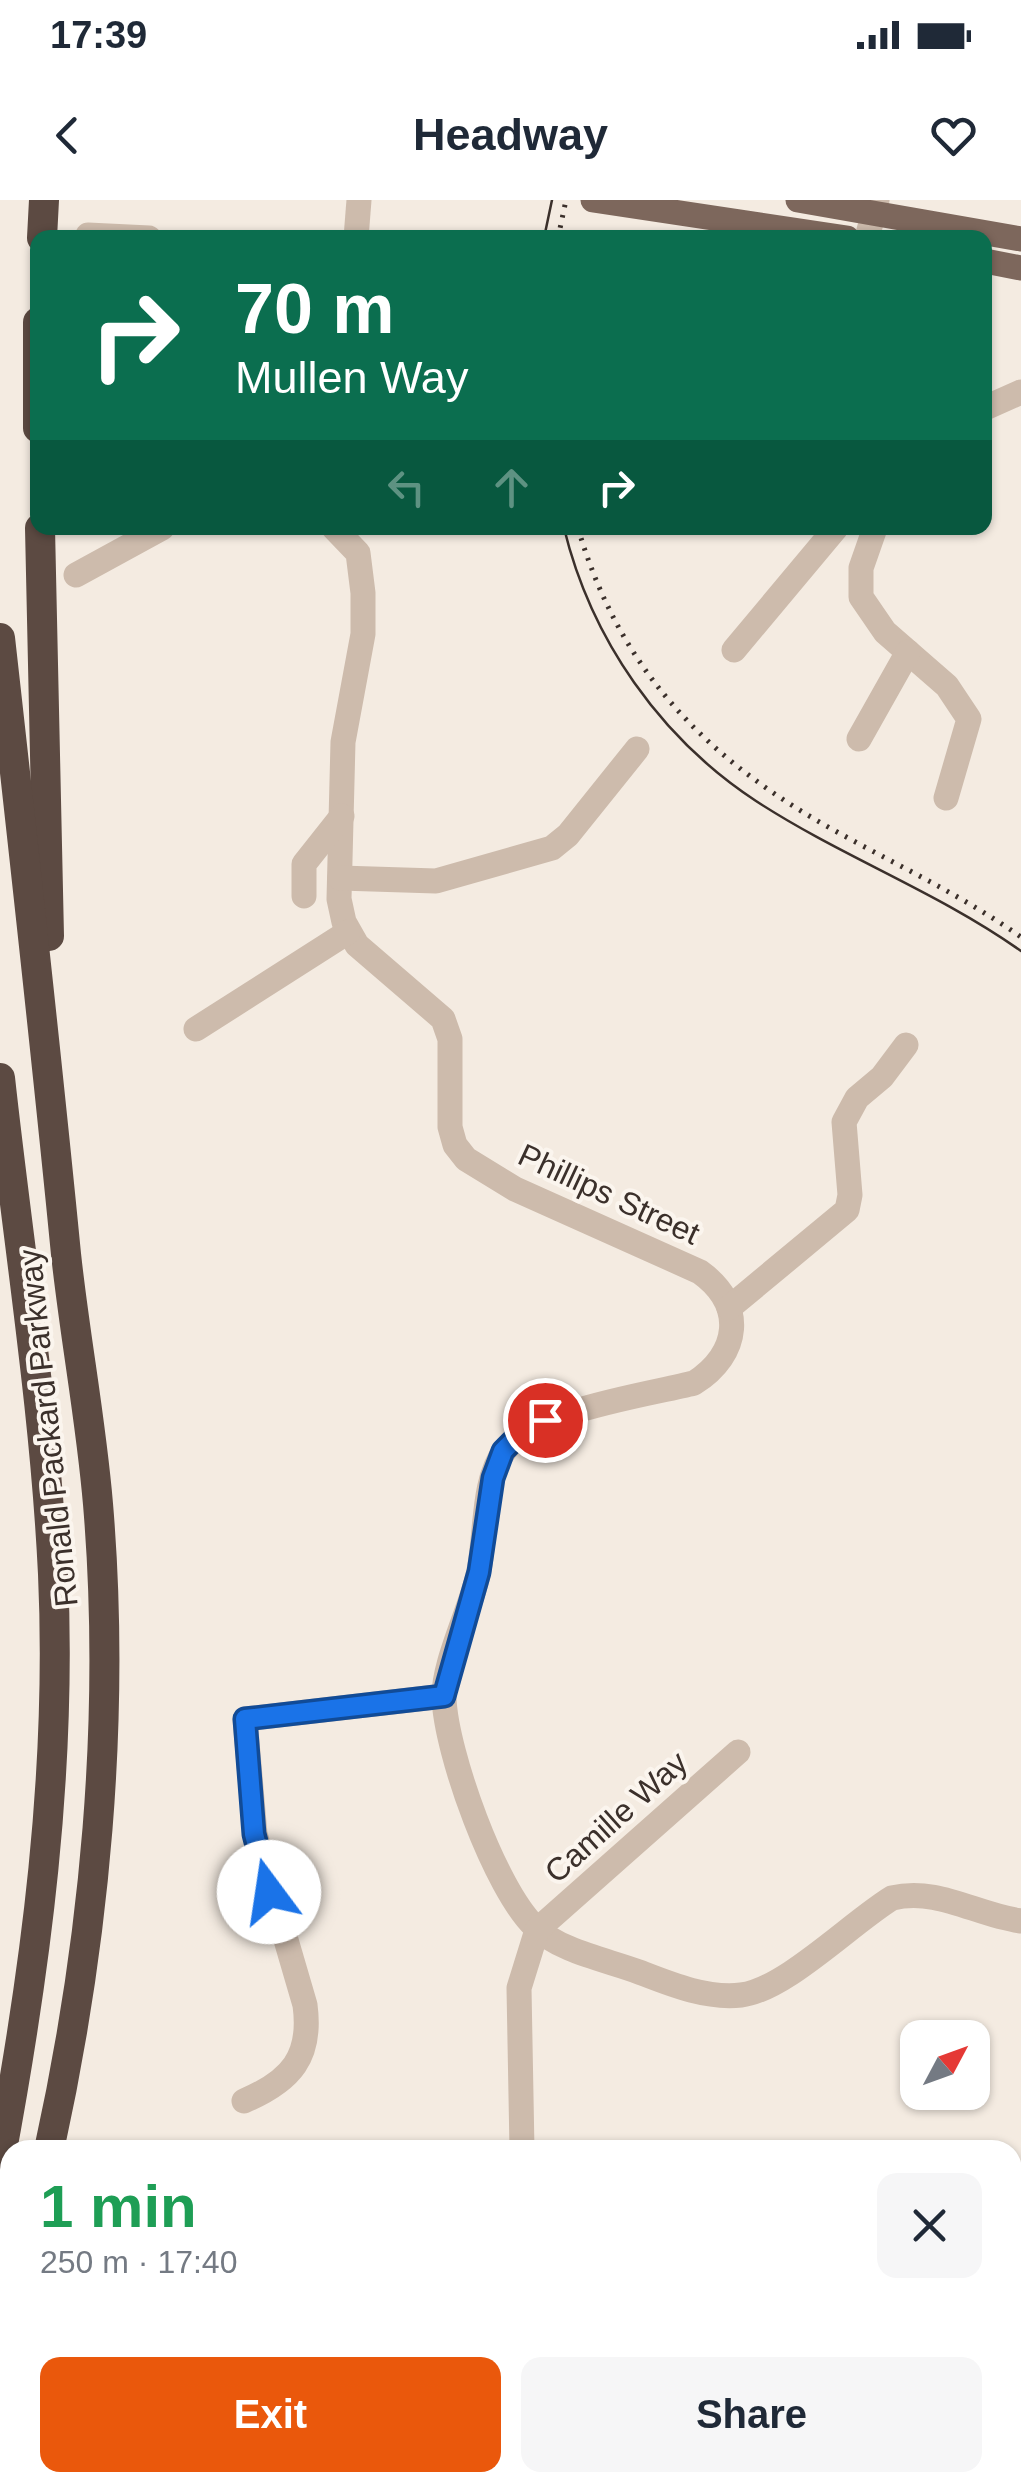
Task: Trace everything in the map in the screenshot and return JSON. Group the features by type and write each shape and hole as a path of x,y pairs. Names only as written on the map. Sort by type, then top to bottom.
{"highway":[{"path":"42,230 44,200"},
{"path":"40,535 50,886 46,1049"},
{"name":"Ronald Packard Parkway","path":"0,638 98,1505 104,1658 91,1889 77,2004 51,2140"},
{"name":"Ronald Packard Parkway","path":"0,1078 46,1472 54,1666 37,1936 3,2140"}],"main road":[{"path":"593,200 794,230"},
{"path":"798,200 873,217 960,230"},
{"path":"992,235 1021,239"},
{"path":"992,263 1021,268"}],"street":[{"path":"357,230 359,200"},
{"path":"992,405 1021,392"},
{"path":"76,575 149,535"},
{"path":"196,1029 348,932 339,899 343,742 363,634 363,593 358,552 341,535"},
{"path":"734,650 830,535"},
{"path":"873,535 861,568 861,597 886,632 946,686 969,719 946,798"},
{"path":"859,739 908,652"},
{"path":"340,878 436,881 552,848 568,835 637,749"},
{"path":"304,896 304,864 342,816"},
{"name":"Phillips Street","path":"348,932 373,962 443,1019 450,1038 450,1127 455,1144 466,1159 515,1190 700,1272 718,1286 729,1308"},
{"path":"906,1044 882,1077 858,1098 844,1122 850,1195 847,1210 729,1308 732,1331 728,1349 710,1372 694,1383 545,1420 520,1434 503,1451 493,1478 479,1572 444,1696 463,1779 493,1864 516,1905 538,1930 667,1982 714,1995 743,1995 776,1983 892,1898 911,1893 938,1896 992,1917 1021,1921"},
{"path":"244,2101 271,2090 298,2064 308,2029 305,2004 254,1834 245,1719 444,1696"},
{"name":"Camille Way","path":"538,1930 738,1752"},
{"path":"522,2140 519,1988 538,1930"}],"tram line":[{"path":"546,230 552,200"},
{"path":"566,535 592,609 611,647 660,716 689,747 756,801 957,911 1021,951"}],"railway":[{"path":"560,230 566,200"},
{"path":"580,535 615,620 639,661 667,698 734,764 816,820 971,905 1021,937"}],"route":[{"path":"269,1892 254,1834 245,1719 444,1696 479,1572 493,1478 503,1451 520,1434 545,1420"}]}
